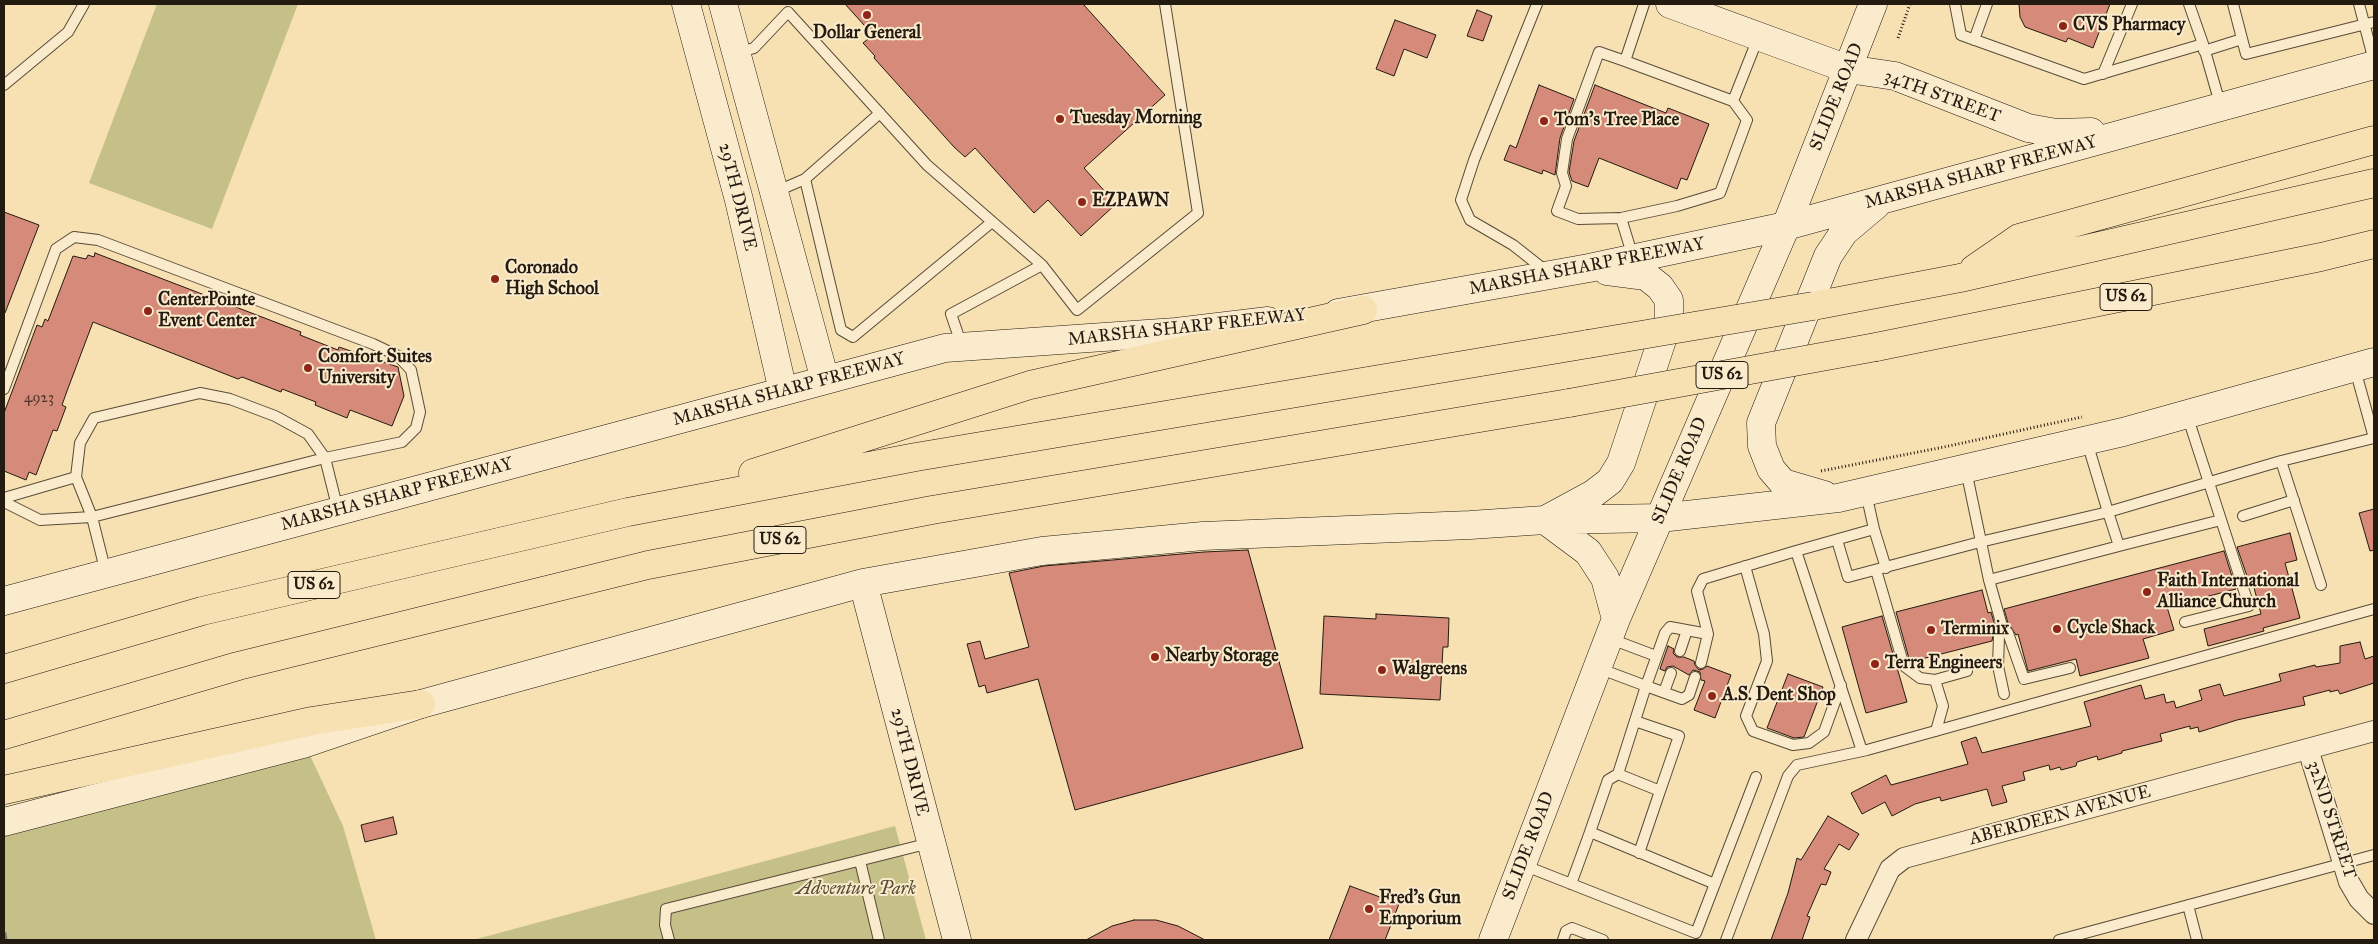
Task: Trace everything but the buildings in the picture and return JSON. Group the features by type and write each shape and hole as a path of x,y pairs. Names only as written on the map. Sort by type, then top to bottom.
{"highway":[{"path":"1960,278 2019,238 2374,140"},
{"name":"US 62","path":"4,669 202,611 628,512 916,457 1910,288 2374,183"},
{"name":"US 62","path":"4,735 238,666 648,565 932,510 1569,403 1876,347 2321,257 2374,244"},
{"path":"628,512 1030,386 1363,310"},
{"path":"4,790 312,721 421,704"}],"main road":[{"name":"29TH DRIVE","path":"686,4 738,200 783,391"},
{"name":"29TH DRIVE","path":"723,4 825,380"},
{"name":"34TH STREET","path":"1670,4 1848,69 1895,76 2028,128 2056,133 2134,130"},
{"name":"SLIDE ROAD","path":"1493,940 1612,629 1786,226 1874,4"},
{"name":"MARSHA SHARP FREEWAY","path":"4,601 945,348 1176,332 1363,310 1589,268 1786,226 2374,63"},
{"path":"738,200 775,192"},
{"path":"1838,498 1808,492 1784,483 1770,469 1762,446 1762,423 1828,256 1844,232 1883,199"},
{"path":"1545,520 1593,494 1610,481 1621,463 1669,319 1670,300 1660,287 1646,276 1589,268"},
{"path":"4,822 303,744 421,704 864,583 1042,551 1203,536 1545,520 1660,518 1838,498 1966,469 2088,428 2186,414 2365,365"},
{"path":"1545,520 1588,552 1605,578 1612,629"},
{"name":"29TH DRIVE","path":"864,583 930,844 957,940"}],"street":[{"name":"ABERDEEN AVENUE","path":"1856,940 1890,869 1904,858 2374,731"},
{"name":"32ND STREET","path":"2308,749 2349,882 2359,899 2374,914"}],"lane":[{"path":"4,85 68,32 84,4"},
{"path":"736,53 754,48 786,8 927,165 1042,265 1077,310 1198,214 1165,4"},
{"path":"1537,4 1474,160 1461,200 1470,220 1513,245 1550,275"},
{"path":"1624,61 1644,4"},
{"path":"1955,4 1961,35 2084,80 2242,39"},
{"path":"1974,40 1988,4"},
{"path":"2103,74 2132,4"},
{"path":"2188,4 2221,106"},
{"path":"2233,4 2246,54 2369,24"},
{"path":"2359,4 2369,24 2374,63"},
{"path":"1733,102 1759,37"},
{"path":"1599,52 1624,61 1733,102 1747,120 1720,193 1677,206 1621,218 1578,219 1557,211 1566,186 1562,173 1567,139 1599,52"},
{"path":"775,192 805,179 880,112"},
{"path":"805,179 841,330 853,337 992,222"},
{"path":"1621,218 1634,259"},
{"path":"4,389 56,249 74,237 98,240 373,344 398,356 411,370 420,412 416,428 402,442 325,458 92,517 40,520 4,500"},
{"path":"962,347 951,314 1042,265"},
{"path":"1837,540 1848,577 1980,542 2108,512 2282,461 2374,438 2365,365"},
{"path":"106,574 92,517 76,477 80,443 94,418 200,394 230,398 275,416 308,434 325,458 338,510"},
{"path":"2185,622 2248,606 2186,414"},
{"path":"2088,428 2108,512 2119,546"},
{"path":"2282,461 2321,585"},
{"path":"1966,469 1989,580 2002,626 2008,634 2024,679 2070,668"},
{"path":"4,500 76,477"},
{"path":"1866,492 1881,569 1904,666 1920,678 1935,680 1967,671"},
{"path":"2243,516 2294,500"},
{"path":"1989,580 2221,520"},
{"path":"1700,663 1708,634 1697,591 1703,579 1874,529"},
{"path":"1796,552 1862,751"},
{"path":"1744,566 1764,634 1767,661 1746,716 1753,730 1792,745 1809,743 1824,732 1841,685"},
{"path":"1726,940 1788,776 1797,765 1862,751 1936,731 2374,609"},
{"path":"2002,626 1999,636 1998,666 2004,694"},
{"path":"1572,884 1608,780 1618,774 1665,633 1670,627 1708,634"},
{"path":"1612,629 1656,656"},
{"path":"1680,651 1688,630"},
{"path":"1597,667 1682,699 1688,695 1695,677"},
{"path":"1664,692 1671,673"},
{"path":"1935,680 1943,706 1936,731"},
{"path":"1635,721 1679,736 1639,853"},
{"path":"1618,774 1660,791"},
{"path":"1522,865 1696,933 1756,777"},
{"path":"1590,832 1715,884"},
{"path":"669,940 665,925 666,909 930,844"},
{"path":"2059,940 2374,855"},
{"path":"860,861 879,940"},
{"path":"2188,905 2197,940"},
{"path":"1563,940 1566,931 1572,928 1603,940"}],"path":[{"path":"1898,38 1910,4"},
{"path":"1818,471 1944,447 2088,428"}],"green space":[{"path":"157,4 298,4 212,229 89,183"},
{"path":"307,749 343,826 376,940 4,940 4,831"},
{"name":"Adventure Park","path":"895,826 926,940 473,940 562,916"}],"waterway":[{"path":"4,934 5,940"}],"place":[{"name":"Dollar General","path":"867,15"},
{"name":"CVS Pharmacy","path":"2063,26"},
{"name":"Tuesday Morning","path":"1060,119"},
{"name":"Tom's Tree Place","path":"1544,121"},
{"name":"EZPAWN","path":"1082,202"},
{"name":"Coronado High School","path":"495,279"},
{"name":"CenterPointe Event Center","path":"148,311"},
{"name":"Comfort Suites University","path":"308,368"},
{"name":"Faith International Alliance Church","path":"2147,592"},
{"name":"Cycle Shack","path":"2057,629"},
{"name":"Terminix","path":"1931,630"},
{"name":"Nearby Storage","path":"1155,657"},
{"name":"Terra Engineers","path":"1875,664"},
{"name":"Walgreens","path":"1382,670"},
{"name":"A.S. Dent Shop","path":"1712,696"},
{"name":"Fred's Gun Emporium","path":"1369,909"}]}
